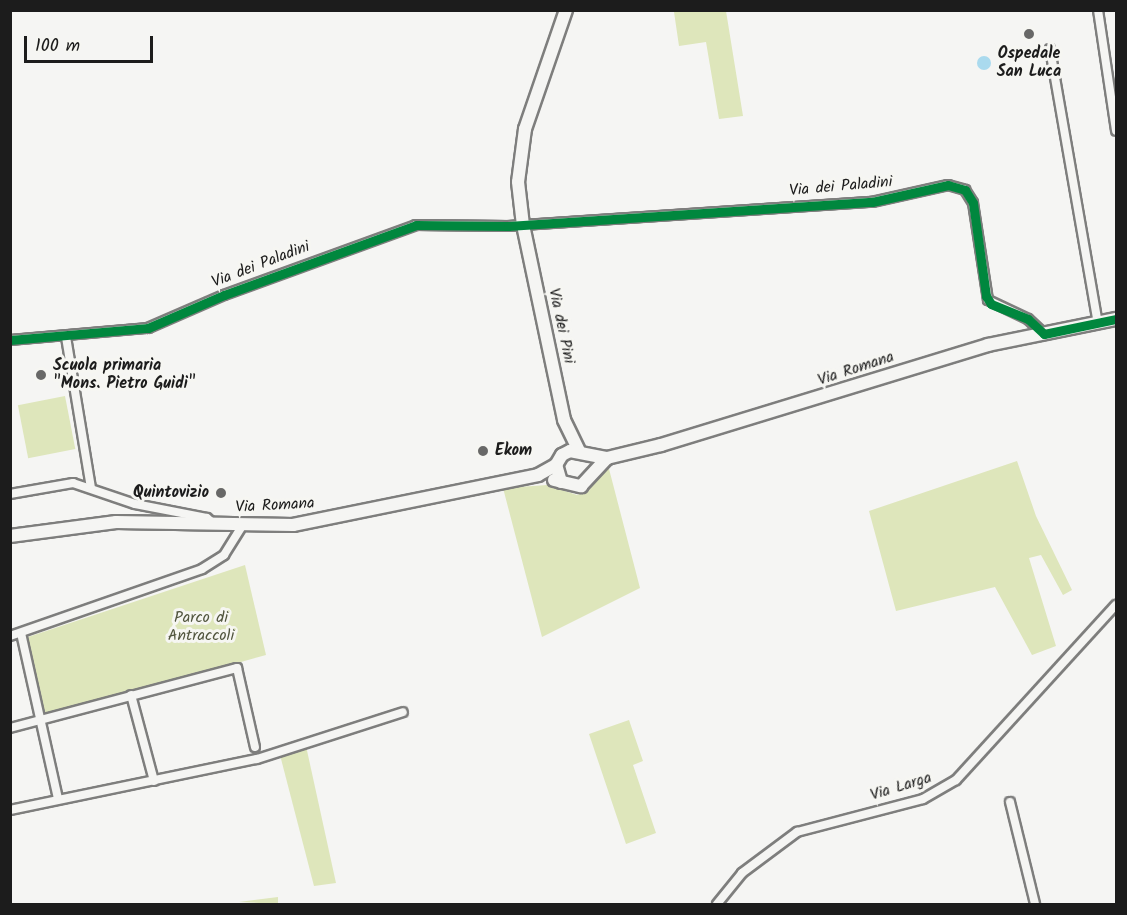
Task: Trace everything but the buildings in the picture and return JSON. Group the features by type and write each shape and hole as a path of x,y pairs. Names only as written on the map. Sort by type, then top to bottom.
{"main road":[{"name":"Via dei Pini","path":"566,10 521,145 518,189 523,225 568,433"},
{"name":"Via Romana","path":"607,458 744,422 957,354 1116,319"},
{"path":"568,433 582,452 592,473"},
{"path":"561,482 559,460 568,433"},
{"path":"538,475 559,460 582,452 607,458"},
{"path":"538,475 580,486 607,458"},
{"name":"Via Romana","path":"10,536 88,524 142,522 242,526 324,520 538,475"}],"street":[{"path":"1098,10 1116,131"},
{"path":"1050,49 1098,324"},
{"name":"Via dei Paladini","path":"10,340 66,337 148,328 234,291 416,225 523,225 872,202 956,185 968,192 973,202 988,300 1028,319 1044,334"},
{"path":"66,337 91,488"},
{"path":"10,494 55,484 91,488 135,504 207,518 214,525"},
{"path":"135,504 142,522"},
{"path":"142,522 145,506"},
{"path":"10,636 202,569 224,555 242,526"},
{"name":"Via Larga","path":"717,904 742,873 797,832 923,799 956,780 1116,605"},
{"path":"21,633 58,799"},
{"path":"10,728 237,668 255,747"},
{"path":"131,695 154,781"},
{"path":"10,810 256,759 403,712"},
{"path":"1010,802 1035,904"}],"green space":[{"path":"668,11 726,11 743,116 719,119 706,42 679,46 674,12"},
{"path":"65,396 75,449 28,458 18,405"},
{"path":"1017,461 1036,516 1072,590 1063,595 1041,555 1029,558 1056,646 1032,655 995,587 896,611 869,511"},
{"path":"608,465 640,588 542,637 503,488 547,485 577,495 589,490"},
{"name":"Parco di Antraccoli","path":"245,565 266,655 45,717 25,638"},
{"path":"629,720 643,761 633,765 656,833 626,844 589,734"},
{"path":"306,746 336,883 314,886 280,755"},
{"path":"278,897 278,904 239,902"}],"water":[{"path":"984,56 989,58 991,63 989,68 984,70 979,68 977,63 979,58"}],"cycle path":[{"path":"10,340 148,328 224,295 416,225 508,226 872,202 948,185 965,190 973,203 986,296 991,304 1028,319 1044,334 1116,319"}],"place":[{"name":"Ospedale San Luca","path":"1029,34"},
{"name":"Scuola primaria \"Mons. Pietro Guidi\"","path":"41,375"},
{"name":"Ekom","path":"483,451"},
{"name":"Quintovizio","path":"221,493"}]}
